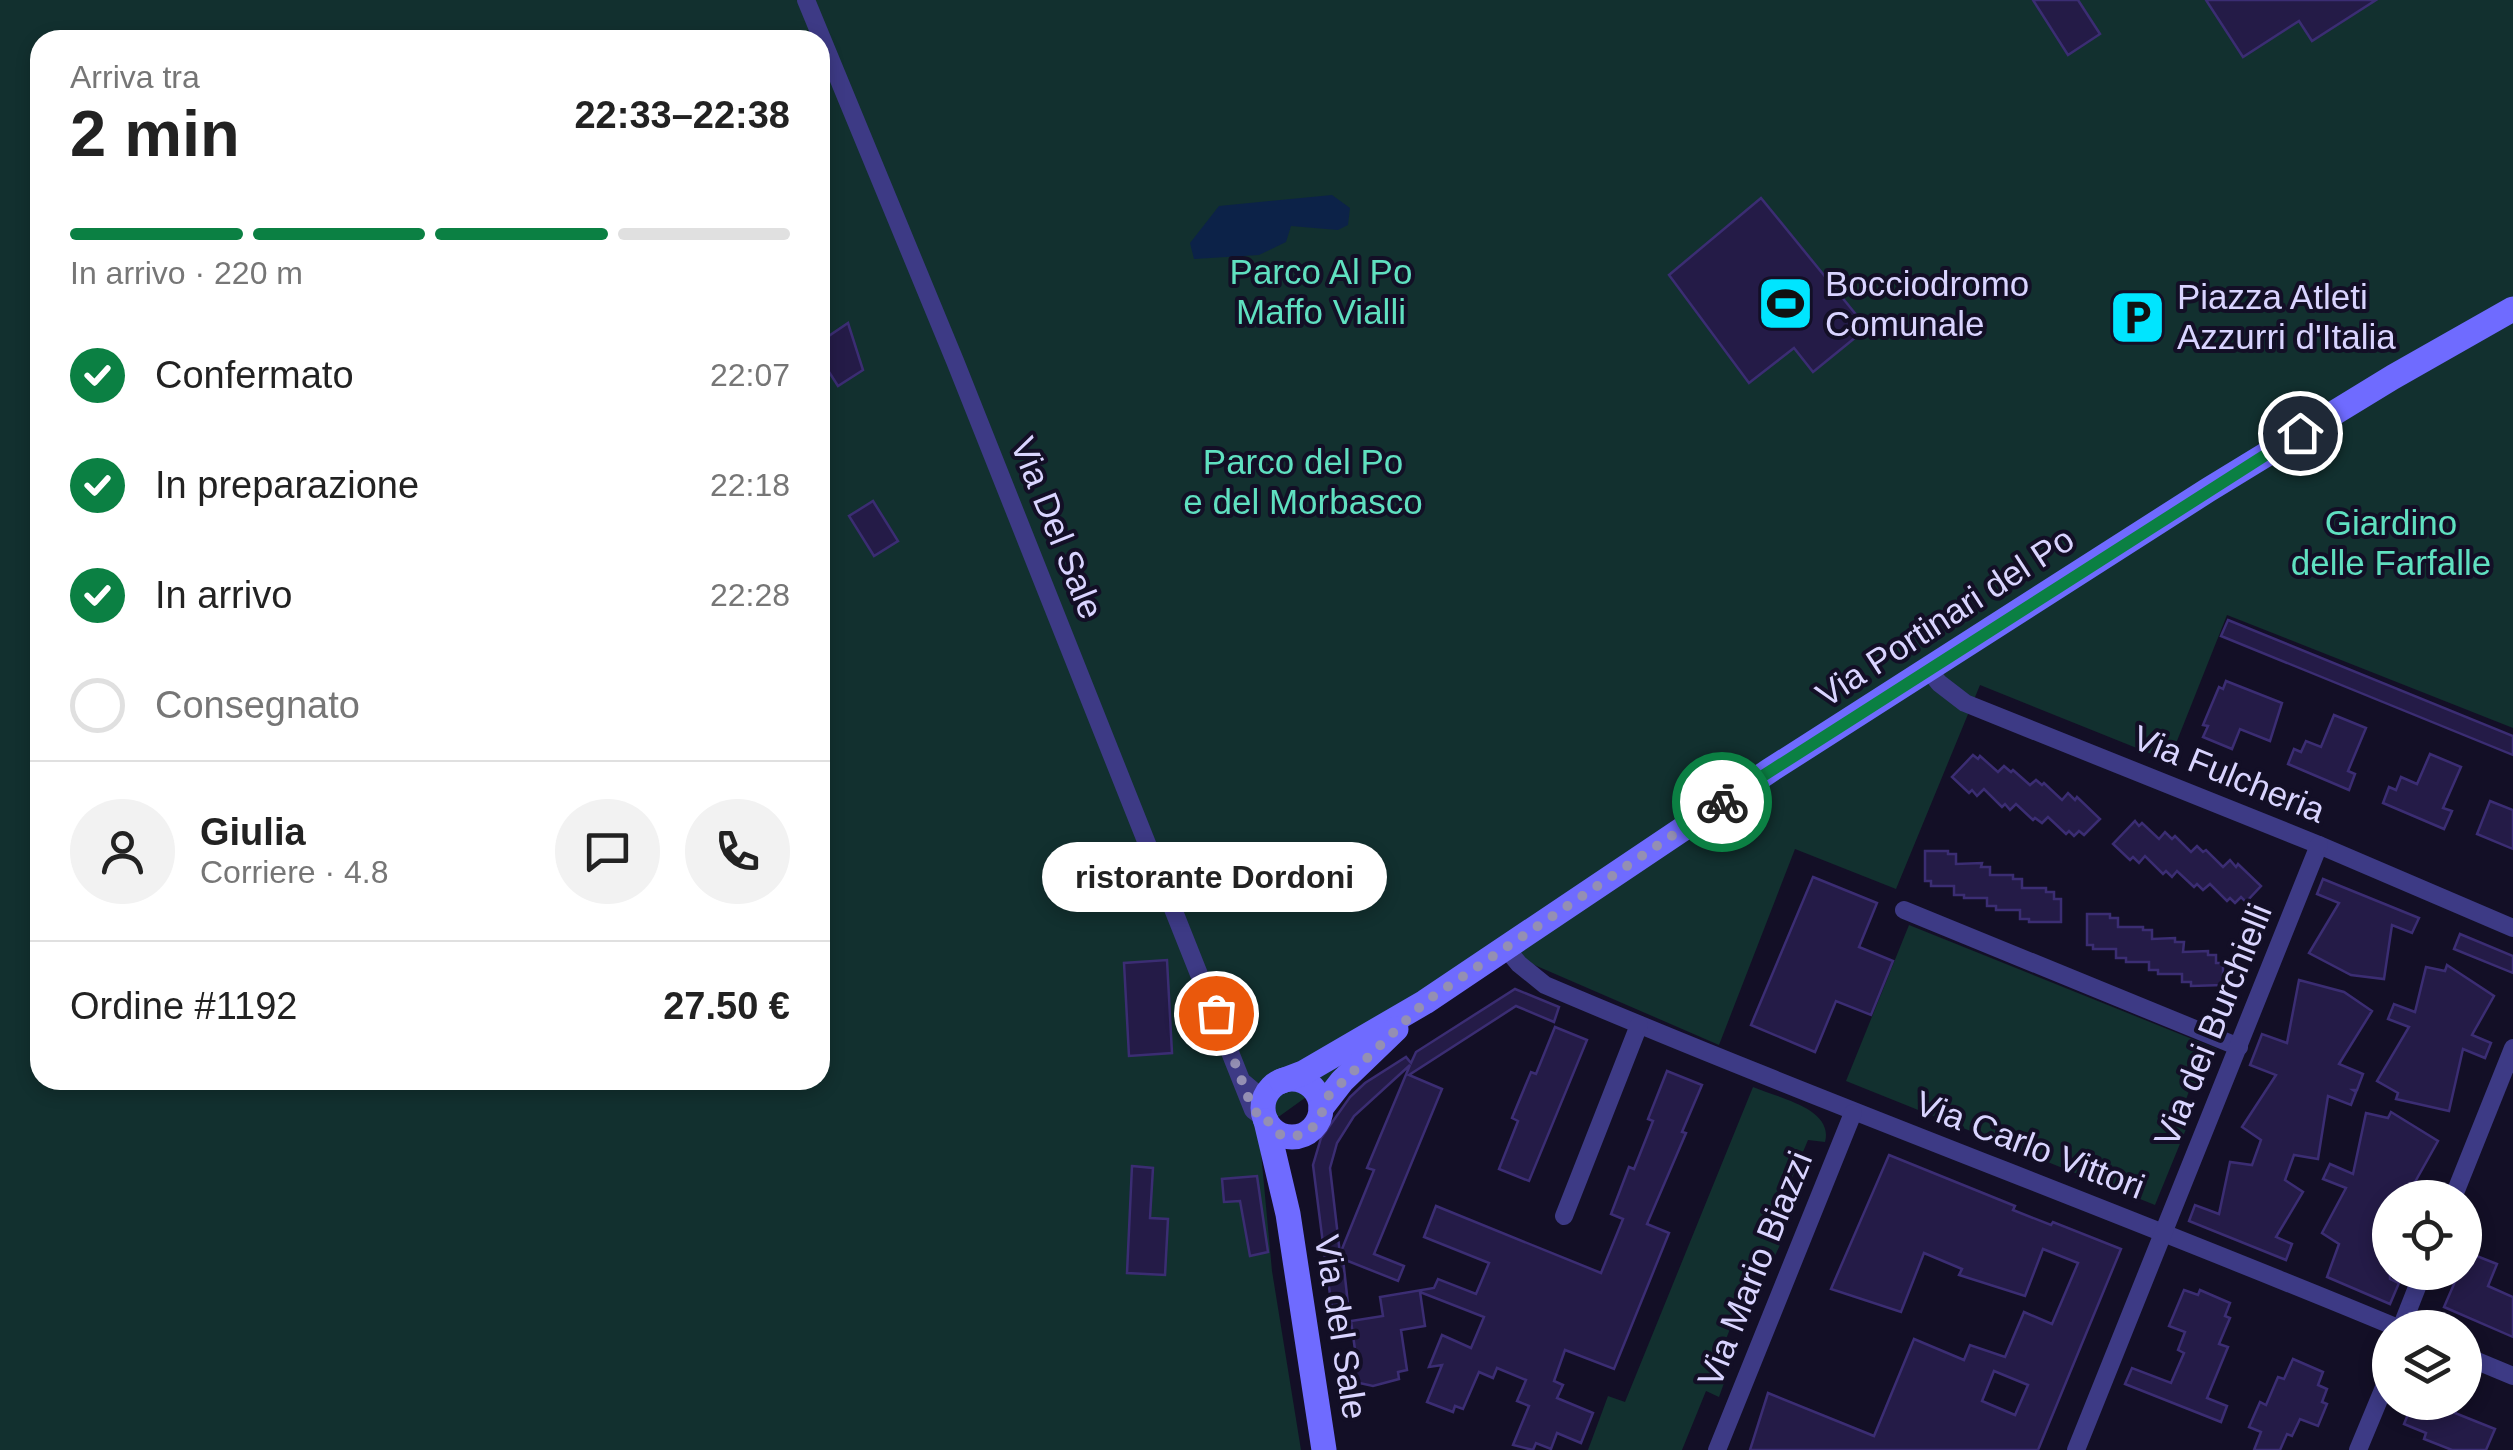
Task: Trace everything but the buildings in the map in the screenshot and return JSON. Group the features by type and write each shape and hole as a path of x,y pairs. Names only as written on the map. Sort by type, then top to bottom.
{"street":[{"name":"Via Del Sale","path":"806,0 818,30"},
{"name":"Via Del Sale","path":"830,58 1244,1082"},
{"name":"Via Portinari del Po","path":"1271,1101 1303,1073 1425,1002 1768,771 2316,423 2513,309"},
{"name":"Via Fulcheria","path":"1928,669 1939,683 1966,703 2513,928"},
{"name":"Via dei Burchielli","path":"2076,1450 2319,845"},
{"path":"1904,910 2239,1047"},
{"name":"Via Carlo Vittori","path":"1505,946 1518,964 1545,985 1852,1112 2165,1232 2372,1317"},
{"name":"Via Portinari del Po","path":"1321,1108 1342,1081 1425,1002"},
{"path":"1564,1216 1640,1025"},
{"path":"2460,1180 2513,1048"},
{"name":"Via del Sale","path":"1244,1082 1253,1110 1261,1116 1271,1101 1300,1080 1316,1091 1321,1108 1318,1122 1294,1146 1288,1162 1288,1214"},
{"name":"Via del Sale","path":"1271,1101 1324,1450"},
{"path":"1271,1101 1279,1134 1306,1134"},
{"name":"Via Mario Biazzi","path":"1717,1450 1852,1112"},
{"path":"2482,1363 2513,1376"},
{"path":"2358,1450 2372,1416"}],"green space":[{"name":"Parco del Po e del Morbasco","path":"0,0 2513,0 2513,728 2227,615 2169,761 1980,685 1896,889 1795,849 1719,1045 1507,953 1259,1131 1272,1271 1301,1450 0,1450"},
{"path":"1909,925 2217,1049 2201,1090 2191,1086 2185,1102 2195,1107 2155,1205 1846,1081"},
{"path":"1753,1087 1813,1113 1826,1130 1825,1142 1808,1140 1768,1235 1780,1245 1773,1260 1760,1255 1713,1371 1724,1383 1719,1397 1706,1391 1682,1450 1588,1450 1608,1396 1625,1402"}],"water":[{"path":"1332,195 1350,208 1348,225 1338,230 1291,226 1286,242 1259,255 1194,259 1190,243 1219,206"}],"way so far":[{"path":"1216,1013 1253,1110 1264,1114 1279,1134 1306,1134 1318,1122 1329,1095 1425,1002 1722,802"}],"place":[{"name":"Bocciodromo Comunale","path":"1786,304"},
{"name":"Piazza Atleti Azzurri d'Italia","path":"2138,317"},
{"name":"ristorante Dordoni","path":"1216,1013"}],"route":[{"path":"1722,802 2300,433"}],"park label":[{"name":"Parco Al Po Maffo Vialli","path":"1321,292"},
{"name":"Giardino delle Farfalle","path":"2391,543"}]}
